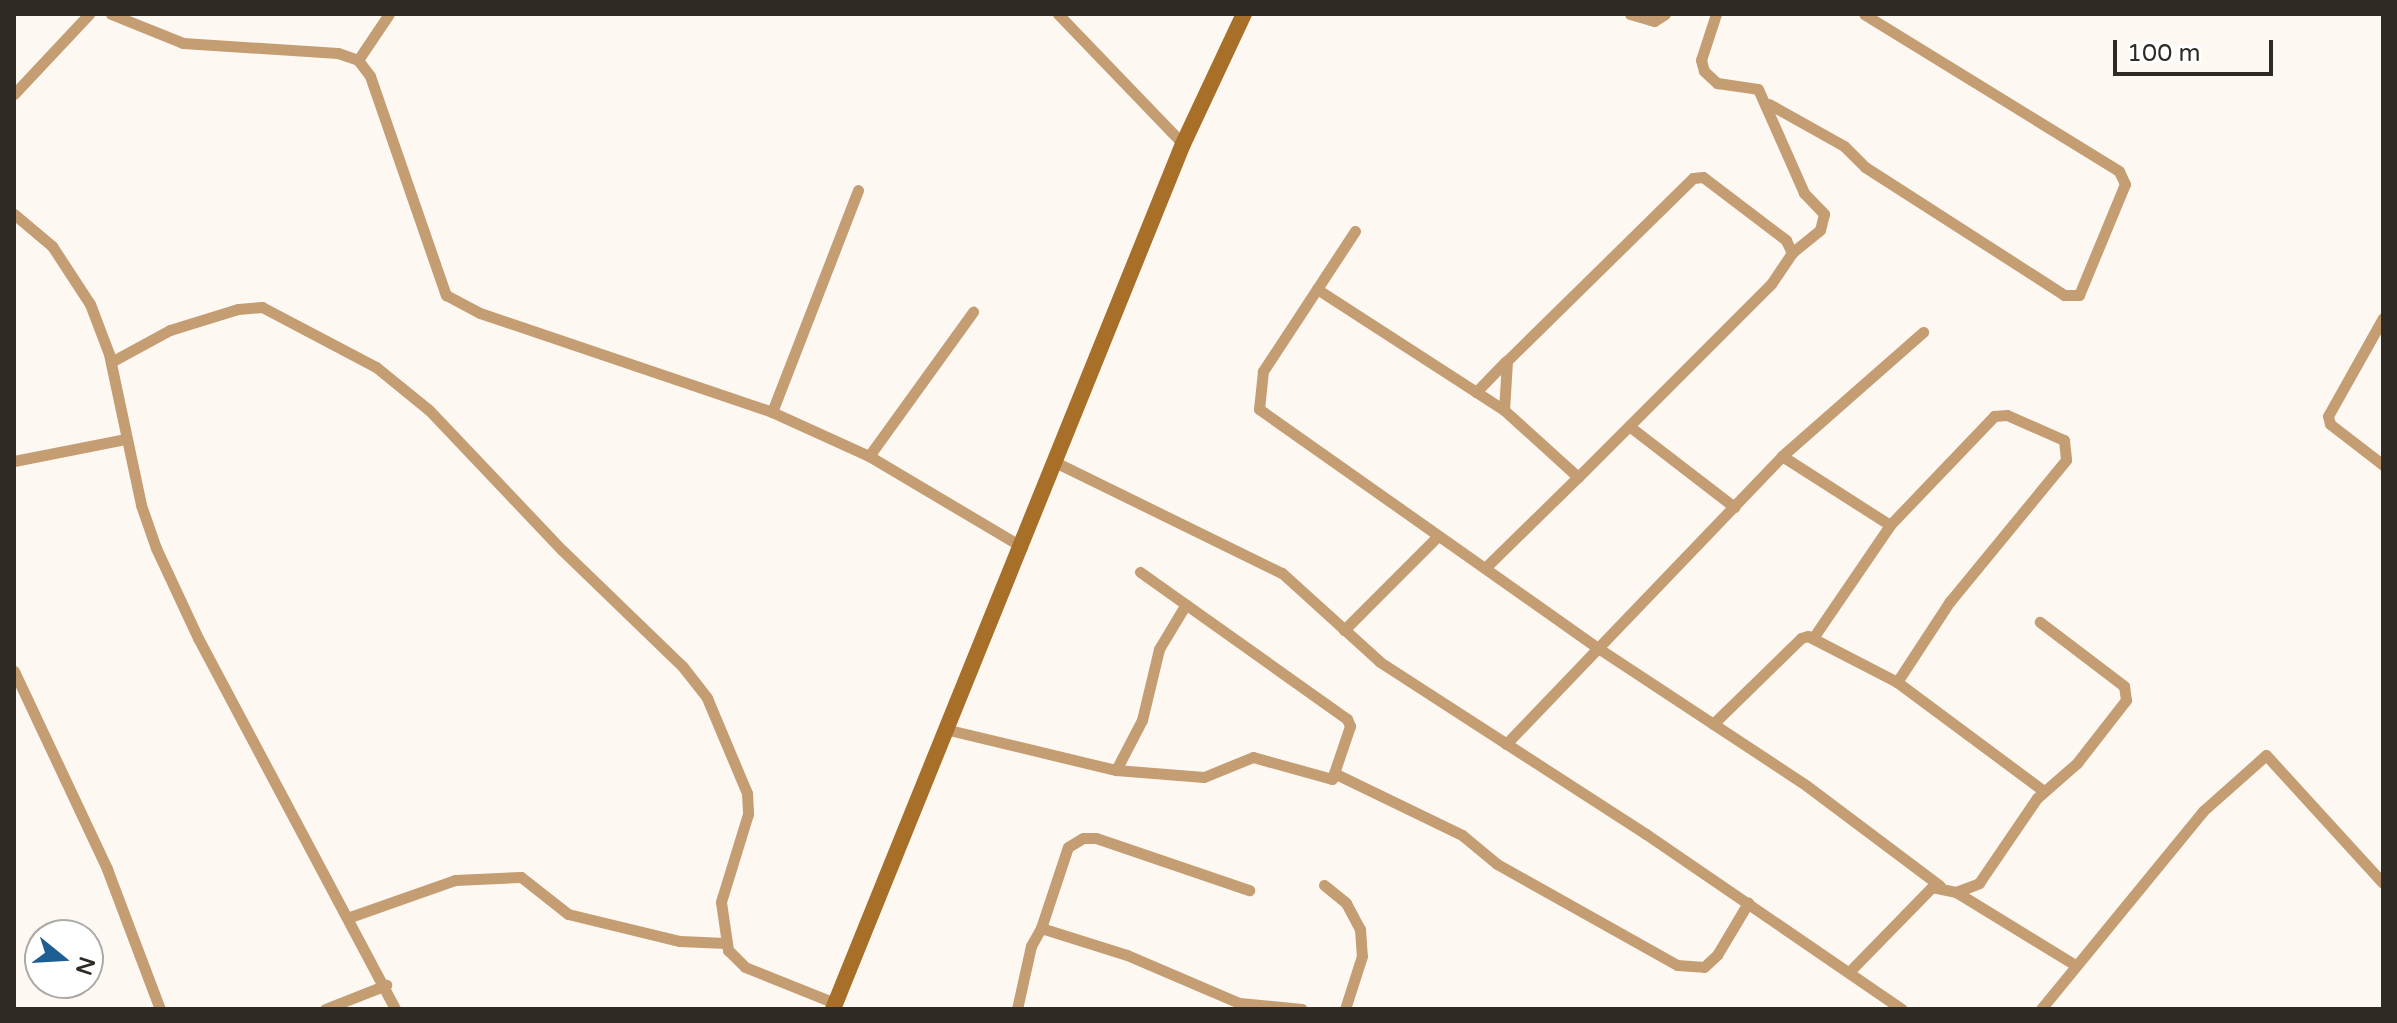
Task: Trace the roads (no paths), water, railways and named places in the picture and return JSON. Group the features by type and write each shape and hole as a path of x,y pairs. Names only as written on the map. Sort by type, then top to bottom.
{"main road":[{"path":"834,1006 949,730 1183,144 1239,17"}],"street":[{"path":"14,94 89,14"},
{"path":"111,14 183,43 338,53 358,60 370,76 446,295 480,313 772,412 869,456 1022,547"},
{"path":"358,60 389,14"},
{"path":"1058,14 1183,144"},
{"path":"1630,14 1654,21 1665,14"},
{"path":"1486,567 1771,284 1792,253 1825,219 1783,151 1769,104 1758,89 1717,83 1704,71 1701,60 1716,14"},
{"path":"1769,104 1844,146 1876,174 1982,238 2052,288 2079,295 2125,184 2119,171 1864,14"},
{"path":"1476,392 1697,175 1786,240 1792,253"},
{"path":"772,412 858,190"},
{"path":"14,214 52,246 72,271 90,304 111,362 141,505 198,638 350,917 386,985 395,1009"},
{"path":"1355,231 1263,371 1257,390 1259,409 1598,648 1807,786 1940,886 1956,892 2075,965"},
{"path":"1317,289 1504,410 1578,477"},
{"path":"111,362 170,330 238,309 262,307 376,367 456,434 707,698 747,793 748,814 721,902 725,943 745,967 834,1006"},
{"path":"869,456 973,312"},
{"path":"2383,318 2328,416 2330,424 2383,465"},
{"path":"1506,744 1782,456 1923,332"},
{"path":"1504,410 1507,361"},
{"path":"1813,638 1890,525 1994,416 2007,415 2064,440 2066,460 1950,601 1897,682"},
{"path":"1629,426 1734,507"},
{"path":"14,461 125,439"},
{"path":"1782,456 1890,525"},
{"path":"1057,463 1282,573 1380,662 1748,903 1902,1009"},
{"path":"1344,630 1438,536"},
{"path":"949,730 1116,770 1204,777 1253,757 1327,780 1336,774 1350,726 1347,719 1140,572"},
{"path":"1116,770 1142,720 1159,649 1186,604"},
{"path":"1956,892 1972,889 1986,876 2044,791 2077,763 2127,693 2040,622"},
{"path":"1713,724 1801,638 1813,638 1897,682 2044,791"},
{"path":"14,671 107,869 160,1009"},
{"path":"2041,1009 2203,811 2266,755 2383,883"},
{"path":"1336,774 1462,835 1497,864 1677,965 1704,967 1717,955 1748,903"},
{"path":"1017,1009 1031,946 1041,928 1068,847 1083,838 1096,838 1249,890"},
{"path":"350,917 455,880 521,877 568,914 680,941 725,943"},
{"path":"1324,885 1346,903 1360,929 1362,956 1345,1009"},
{"path":"1849,972 1932,887 1940,886"},
{"path":"1041,928 1127,955 1239,1003 1302,1009"},
{"path":"325,1009 386,985"}]}
